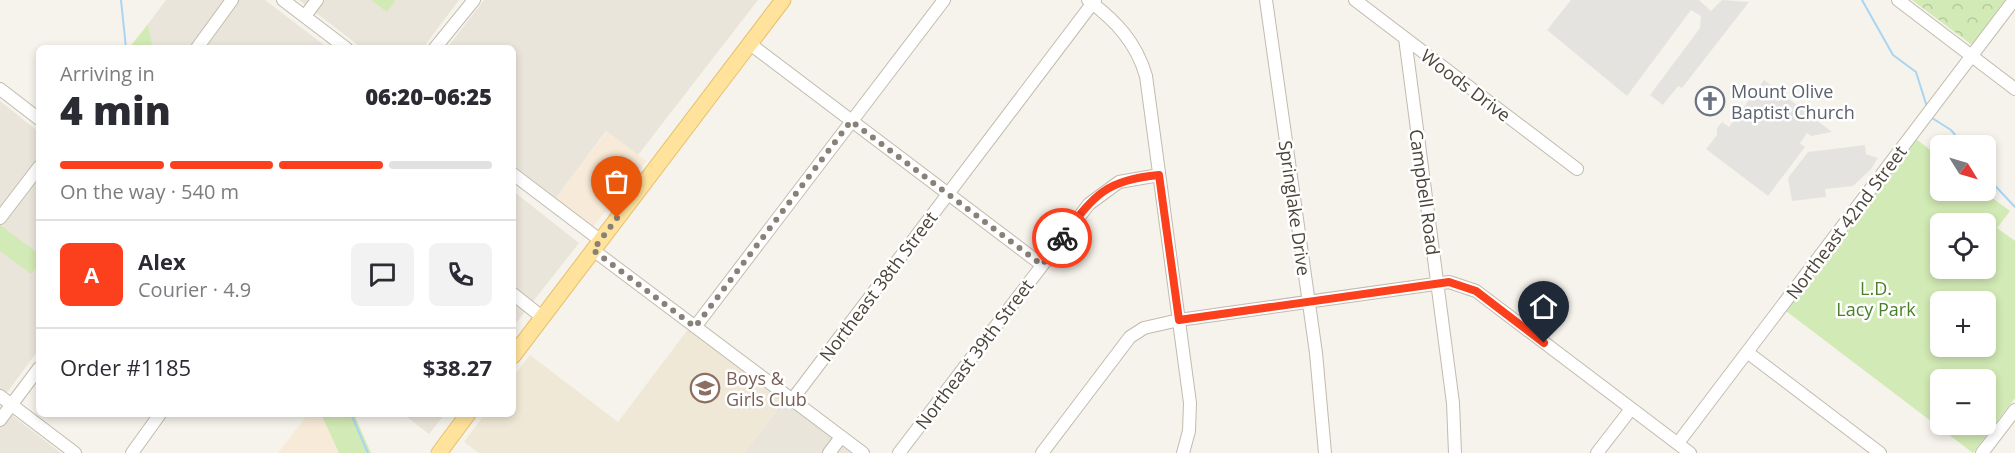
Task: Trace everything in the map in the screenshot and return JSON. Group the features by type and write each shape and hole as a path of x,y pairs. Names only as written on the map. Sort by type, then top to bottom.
{"main road":[{"path":"516,352 783,0"},
{"path":"439,453 466,417"}],"street":[{"path":"199,45 232,0"},
{"path":"283,0 342,45"},
{"path":"304,16 317,0"},
{"path":"695,327 944,0"},
{"name":"Springlake Drive","path":"1266,0 1321,390 1325,453"},
{"name":"Woods Drive","path":"1355,0 1577,169"},
{"path":"1898,0 2015,89"},
{"name":"Northeast 42nd Street","path":"1677,443 2014,0"},
{"path":"438,45 479,1"},
{"path":"1092,1 1125,33 1141,60 1190,403 1189,431 1183,453"},
{"name":"Northeast 38th Street","path":"792,400 1092,1"},
{"name":"Campbell Road","path":"1405,38 1453,403 1455,453"},
{"path":"750,44 1042,265"},
{"path":"0,90 36,117"},
{"path":"0,218 36,170"},
{"name":"Northeast 39th Street","path":"899,453 1089,204 1102,191 1119,182 1159,175"},
{"path":"516,177 695,327 863,453"},
{"path":"1042,453 1130,338 1144,328 1179,320 1438,284 1460,283 1476,291 1690,453"},
{"path":"516,296 542,317"},
{"path":"1747,352 1880,453"},
{"path":"0,420 36,372"},
{"path":"0,396 75,453"},
{"path":"1597,453 1631,409"},
{"path":"1982,453 2015,410"},
{"path":"132,453 158,417"},
{"path":"829,453 841,437"}],"shaded area":[{"path":"166,0 265,0 324,45 152,45 148,24"},
{"path":"299,0 459,0 425,45 358,45"},
{"path":"484,0 758,0 638,155 606,131 556,198 516,167 516,45 449,45"},
{"path":"1571,0 1699,0 1711,11 1722,0 1749,2 1682,88 1678,86 1663,105 1650,95 1700,28 1701,16 1691,10 1627,96 1547,30"},
{"path":"1764,80 1832,132 1811,136 1807,133 1800,143 1805,147 1768,196 1706,149 1717,135 1717,128 1722,122 1729,127"},
{"path":"0,101 36,130 36,353 0,402"},
{"path":"607,131 646,161 593,227 556,198"},
{"path":"1865,145 1866,154 1878,158 1871,169 1853,186 1825,189 1826,197 1792,201 1788,178 1808,152"},
{"path":"516,193 579,243 516,323"},
{"name":"Boys & Girls Club","path":"689,328 784,401 744,453 479,453 464,442 483,417 516,417 516,373 530,355 618,422"},
{"path":"784,401 851,453 744,453"},
{"path":"0,406 61,453 0,453"},
{"path":"306,417 322,417 339,453 278,453"},
{"path":"407,417 443,417 429,434"}],"green space":[{"path":"371,0 396,0 387,12"},
{"path":"1912,0 2005,0 1972,45"},
{"path":"148,24 152,45 131,45"},
{"name":"L.D. Lacy Park","path":"1916,139 1930,150 1930,201 1996,201 2010,211 1997,228 2015,241 2015,398 1996,423 1996,369 1930,369 1930,420 1786,311"},
{"path":"0,225 36,252 36,267 31,274 0,251"},
{"path":"322,417 355,417 371,453 339,453"},
{"name":"L.D. Lacy Park","path":"1949,435 1987,435 1973,453"}],"waterway":[{"path":"121,0 126,45"},
{"path":"1862,0 1893,55 1916,72 1927,107"},
{"path":"1932,118 1955,135"},
{"path":"1996,187 2015,207"},
{"path":"352,417 368,453"}],"way so far":[{"path":"617,218 593,250 695,327 851,121 1042,265 1062,238"}],"place":[{"name":"Mount Olive Baptist Church","path":"1710,101"},
{"name":"Boys & Girls Club","path":"705,388"}],"route":[{"path":"1062,238 1102,191 1133,178 1159,175 1179,320 1449,282 1460,283 1476,291 1544,343"}]}
